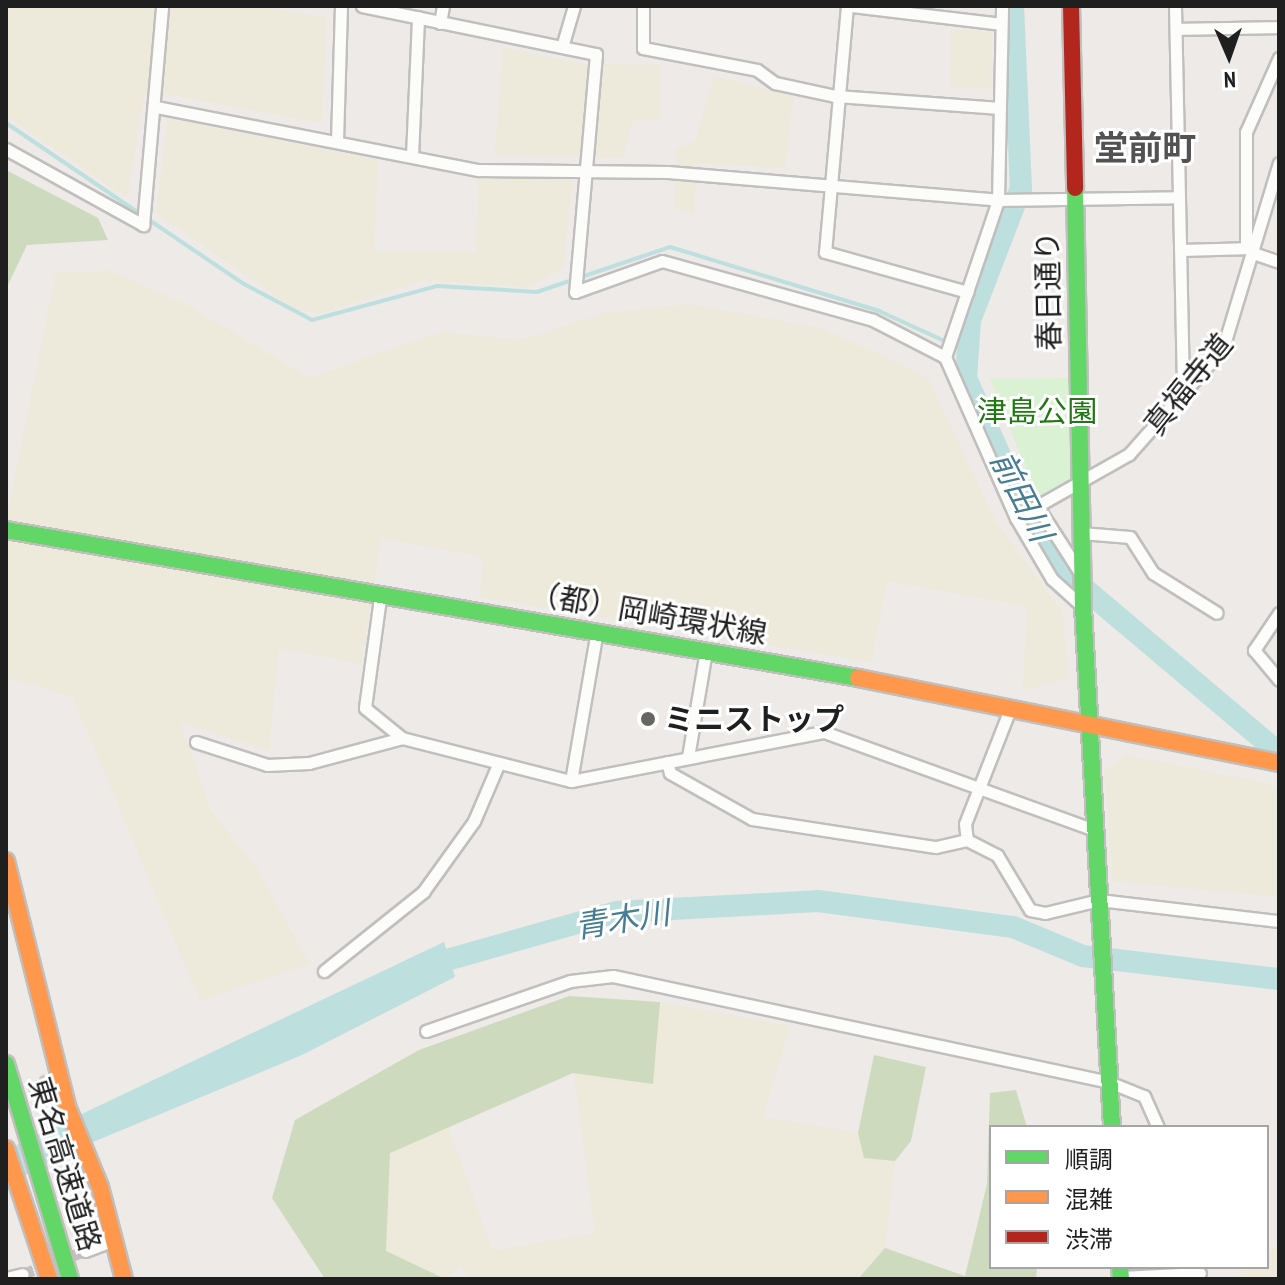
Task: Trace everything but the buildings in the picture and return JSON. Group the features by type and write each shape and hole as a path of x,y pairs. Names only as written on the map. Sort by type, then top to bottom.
{"main road":[{"name":"春日通り","path":"1071,6 1083,607"},
{"name":"（都）岡崎環状線","path":"6,530 596,636 706,651 1279,763"},
{"path":"1083,607 1094,830 1107,994 1112,1125"},
{"path":"6,861 54,1083 100,1187 124,1279"},
{"name":"東名高速道路","path":"6,1064 70,1279"},
{"name":"東名高速道路","path":"6,1149 49,1279"}],"street":[{"path":"6,149 143,225 156,107 162,6"},
{"path":"337,141 341,6"},
{"path":"362,6 596,54 575,292 662,261 873,320 945,357 1016,518 1052,579 1083,607"},
{"path":"440,23 443,6"},
{"path":"562,47 574,6"},
{"path":"643,6 643,48 757,70 775,83 835,96 998,108"},
{"path":"967,292 825,252 835,96 849,6 1001,24"},
{"path":"945,357 998,200 1002,6"},
{"path":"1175,6 1183,393"},
{"path":"412,156 418,17"},
{"path":"1176,29 1279,27"},
{"path":"1253,250 1246,132 1279,58"},
{"path":"156,107 478,170 584,168 828,183 998,200 1179,197"},
{"name":"真福寺道","path":"1016,518 1129,454 1230,338 1279,163"},
{"path":"1180,250 1253,250 1279,262"},
{"path":"1037,506 1082,576"},
{"path":"1081,533 1130,537 1153,573 1217,613"},
{"path":"380,598 365,708 402,738 497,767 571,781 824,732 1094,830"},
{"path":"1279,613 1254,650 1279,680"},
{"path":"571,781 596,636"},
{"path":"688,757 706,651"},
{"path":"967,840 976,789 1010,709"},
{"path":"196,742 267,765 309,763 402,738"},
{"path":"667,762 670,773 752,819 936,847 967,840 997,855 1030,910 1045,913 1100,902 1279,921"},
{"path":"324,971 423,892 474,821 497,767"},
{"path":"426,1031 570,981 613,976 1109,1082 1144,1096 1157,1125"},
{"path":"85,1251 113,1240"},
{"path":"1120,1274 1200,1273"},
{"path":"6,1278 23,1274"}],"shaded area":[{"path":"6,6 260,6 326,18 322,123 145,90 127,198 6,116"},
{"path":"951,30 992,31 991,89 950,88"},
{"path":"503,48 586,64 660,65 660,119 632,121 623,158 495,155"},
{"path":"714,76 793,96 785,168 696,163 694,214 674,208 677,148 695,142"},
{"path":"168,118 378,160 374,252 476,252 478,178 573,175 563,268 529,287 425,280 319,314 295,309 156,213"},
{"path":"110,271 187,305 310,378 441,332 521,340 605,313 690,304 825,329 928,378 996,522 1062,612 1069,678 1023,690 1027,606 887,581 871,662 480,597 483,557 381,538 361,664 279,648 269,750 180,722 211,811 258,870 309,964 200,1001 73,697 6,677 6,521 56,272"},
{"path":"1126,755 1270,784 1279,794 1279,897 1113,881 1104,771"},
{"path":"660,1002 790,1026 763,1117 858,1133 864,1158 895,1161 885,1248 858,1279 469,1279 461,1265 445,1279 386,1252 390,1153 447,1124 493,1251 595,1233 574,1073 653,1084"},
{"path":"1279,1244 1279,1279 1234,1279 1247,1269 1269,1269 1269,1252"}],"green space":[{"path":"6,170 98,218 108,240 27,245 6,289"},
{"name":"津島公園","path":"1069,378 1072,479 1038,498 990,379"},
{"path":"569,996 660,1002 653,1084 573,1073 390,1153 386,1251 445,1279 325,1279 272,1198 295,1120 419,1050"},
{"path":"874,1055 926,1067 911,1141 895,1161 864,1158 858,1133"},
{"path":"1016,1090 1026,1125 989,1125 989,1269 1037,1269 1036,1279 858,1279 885,1248 965,1276 987,1184 990,1093"}],"water":[{"path":"444,942 455,977 302,1055 57,1157 6,1186 6,1150"}],"waterway":[{"name":"前田川","path":"1013,6 1021,188 970,320 966,378 1021,503 1060,568 1279,753"},
{"path":"6,123 244,284 312,320 437,286 537,292 670,247 879,311 964,350"},
{"name":"青木川","path":"422,967 617,912 818,901 1013,927 1083,956 1279,979"}],"tunnel":[{"path":"13,1095 46,1082"},
{"path":"23,1274 85,1251"}],"traffic: fast":[{"path":"1075,188 1083,607 1112,1125"},
{"path":"6,530 858,678"},
{"path":"6,1064 70,1279"},
{"path":"1120,1269 1121,1279"}],"traffic: slow":[{"path":"858,678 1279,763"},
{"path":"6,861 68,1109 100,1187 124,1279"},
{"path":"6,1149 49,1279"}],"traffic: jam":[{"path":"1071,6 1075,188"}],"place":[{"name":"ミニストップ","path":"648,719"}],"district":[{"name":"堂前町","path":"1145,148"}]}
